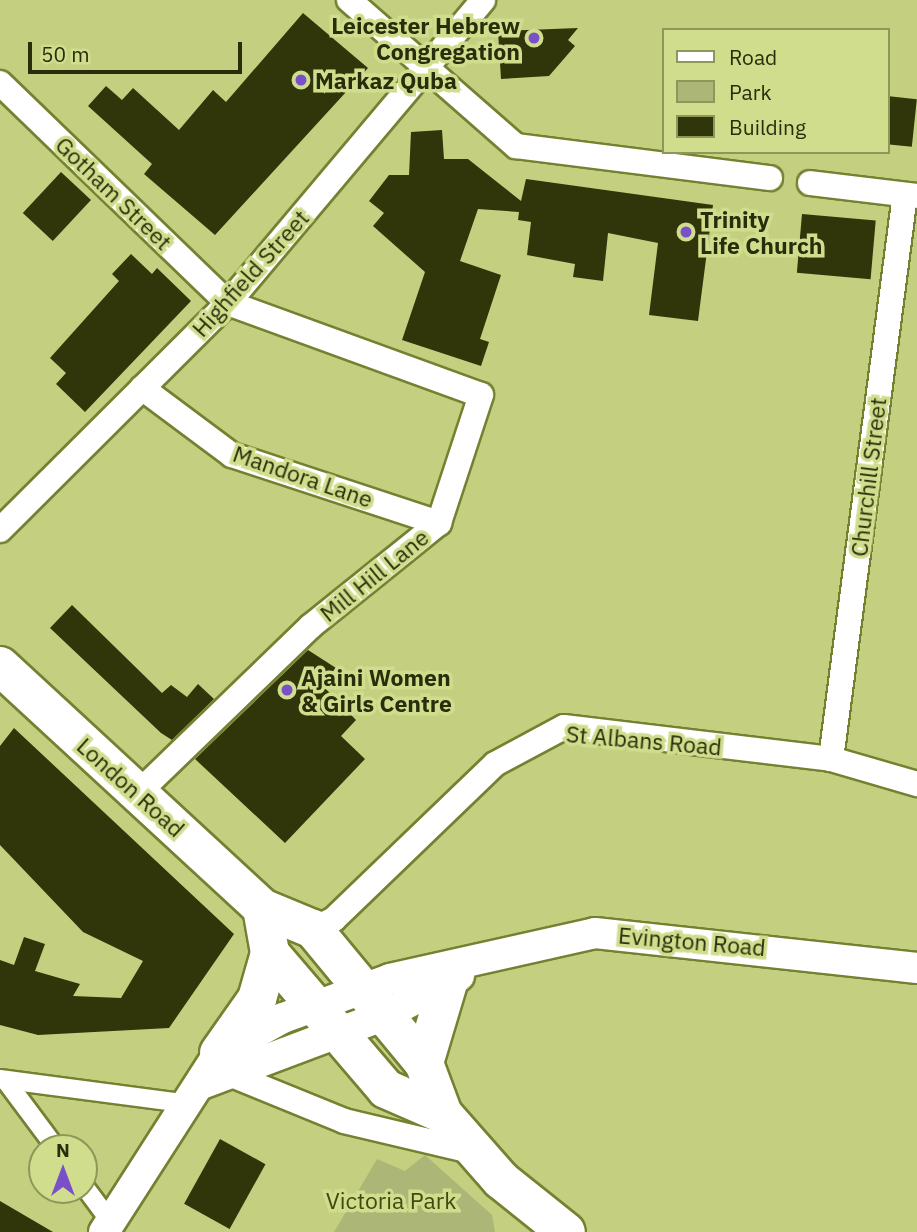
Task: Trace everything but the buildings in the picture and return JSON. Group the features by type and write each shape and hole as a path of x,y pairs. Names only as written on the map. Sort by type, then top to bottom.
{"main road":[{"name":"London Road","path":"0,666 262,908 313,929 424,1063 443,1114 476,1153 566,1232"},
{"name":"London Road","path":"262,908 271,953 386,1089 443,1114"},
{"path":"227,1064 257,999 271,953"},
{"path":"424,1063 458,973"}],"street":[{"path":"349,0 424,72 516,146 769,178"},
{"name":"Highfield Street","path":"0,530 228,303 483,0"},
{"name":"Gotham Street","path":"0,83 228,303"},
{"path":"810,183 911,196"},
{"name":"Churchill Street","path":"831,759 911,196"},
{"name":"Mill Hill Lane","path":"139,792 311,626 439,523 481,395 228,303"},
{"name":"Mandora Lane","path":"142,388 232,455 439,523"},
{"name":"St Albans Road","path":"313,929 334,919 495,764 564,727 831,759 917,784"},
{"name":"Evington Road","path":"227,1064 325,1018 458,973 595,933 917,968"},
{"path":"94,1204 107,1227 191,1094 227,1064 344,1121 476,1153"},
{"path":"3,1080 191,1094"},
{"path":"3,1080 45,1134"}],"green space":[{"name":"Victoria Park","path":"425,1155 492,1215 495,1232 334,1232 377,1159 405,1171"}],"place":[{"name":"Leicester Hebrew Congregation","path":"534,38"},
{"name":"Markaz Quba","path":"301,80"},
{"name":"Trinity Life Church","path":"686,232"},
{"name":"Ajaini Women & Girls Centre","path":"287,690"}]}
